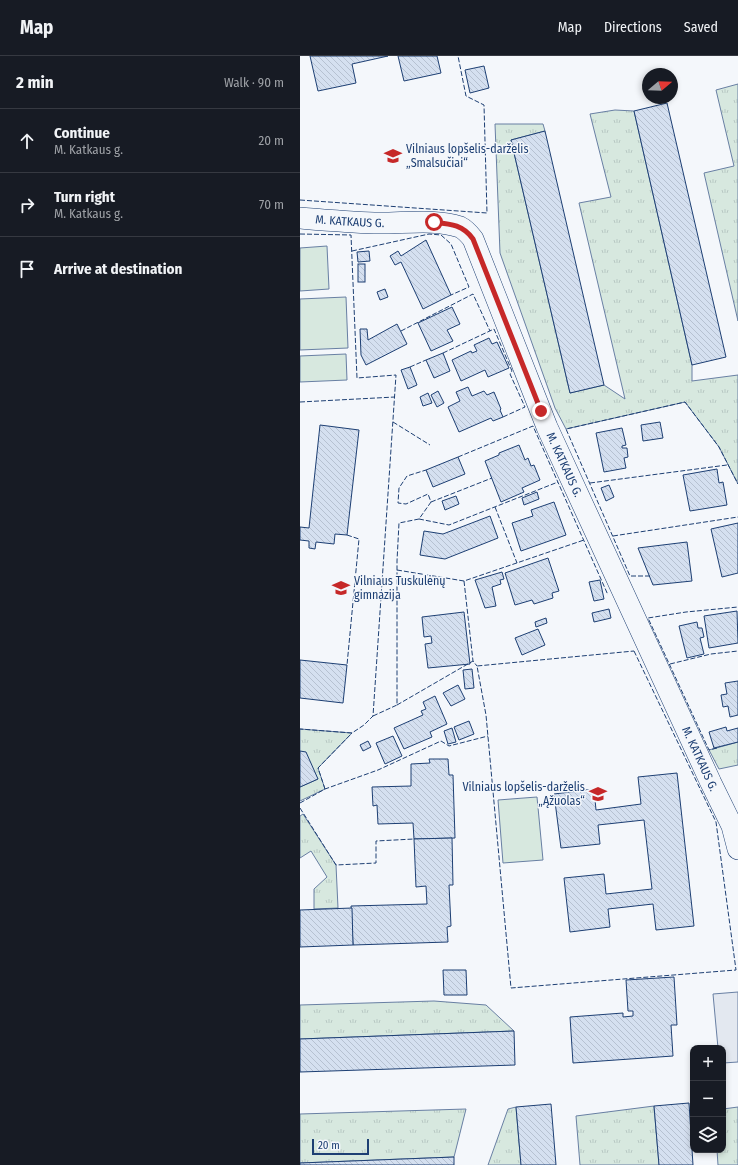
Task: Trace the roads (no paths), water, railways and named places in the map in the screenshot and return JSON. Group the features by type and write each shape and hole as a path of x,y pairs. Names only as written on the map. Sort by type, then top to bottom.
{"street":[{"name":"M. KATKAUS G.","path":"300,218 374,223 434,222 449,224 461,228 468,232 473,239 548,427 732,826 738,849"}],"place":[{"name":"Vilniaus lopšelis-darželis „Smalsučiai“","path":"393,156"},
{"name":"Vilniaus Tuskulėnų gimnazija","path":"341,588"},
{"name":"Vilniaus lopšelis-darželis „Ąžuolas“","path":"598,794"}]}
